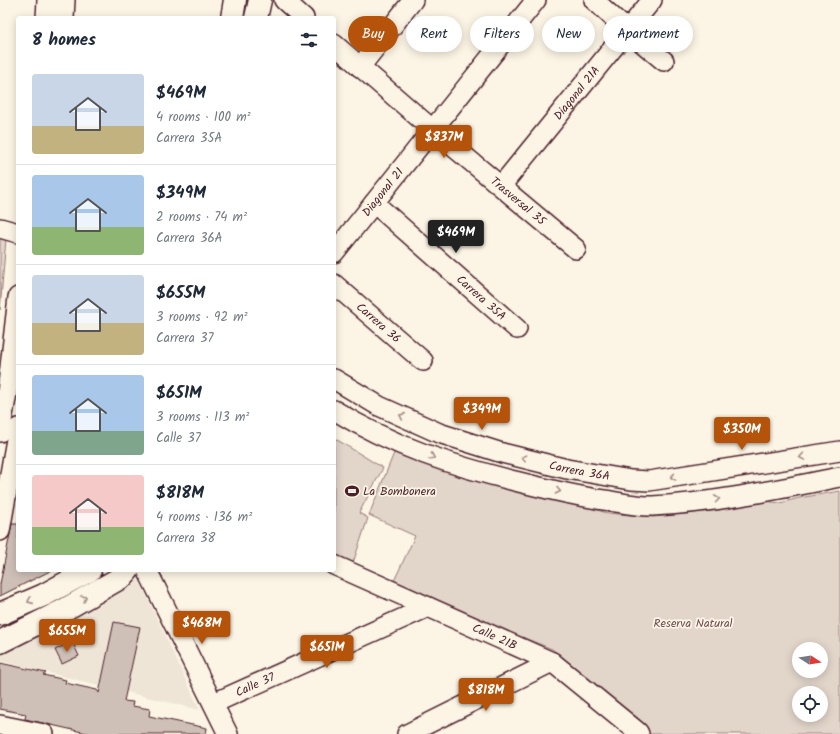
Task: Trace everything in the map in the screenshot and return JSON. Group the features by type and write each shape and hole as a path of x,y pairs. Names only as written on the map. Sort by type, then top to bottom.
{"main road":[{"path":"232,16 235,0"},
{"path":"256,16 260,0"},
{"path":"0,614 44,595 86,572"},
{"path":"0,642 70,606 122,577 126,572"}],"street":[{"path":"46,16 47,0"},
{"path":"64,16 65,0"},
{"path":"284,0 302,16"},
{"path":"360,67 413,0"},
{"name":"Diagonal 21","path":"336,250 536,0"},
{"path":"594,0 612,16"},
{"name":"Diagonal 21A","path":"639,16 652,0"},
{"name":"Trasversal 35","path":"336,46 432,129 576,248"},
{"name":"Diagonal 21A","path":"501,186 609,52"},
{"path":"653,52 664,61"},
{"name":"Carrera 35A","path":"374,202 517,329"},
{"path":"0,228 16,232"},
{"name":"Carrera 36","path":"336,286 424,361"},
{"path":"0,432 8,393 16,316"},
{"name":"Carrera 36A","path":"336,380 379,406 439,433 502,453 566,469 640,481 840,451"},
{"name":"Carrera 36A","path":"336,411 395,443 440,460 485,474 532,485 581,496 624,503 650,506 718,499 786,488 840,477"},
{"path":"0,531 16,439"},
{"name":"Calle 21B","path":"336,566 552,662 637,733"},
{"path":"148,572 228,734"},
{"name":"Calle 37","path":"214,704 428,607"},
{"path":"407,734 435,727 552,662"},
{"path":"0,725 44,734"}],"shaded area":[{"path":"139,580 200,710 0,661 0,656"}],"green space":[{"path":"0,238 6,239 0,310"},
{"name":"La Bombonera","path":"336,439 383,468 359,513 368,518 352,566 336,559"},
{"name":"Reserva Natural","path":"396,448 607,513 653,517 719,510 758,500 780,503 840,491 840,734 647,734 639,719 552,649 439,604 393,583 415,536 369,515"}],"building":[{"path":"12,524 16,524 16,572 48,572 0,596 0,584"},
{"path":"114,622 140,627 124,701 133,702 132,706 150,709 149,716 207,728 206,734 91,734 25,719 26,714 0,709 0,663 46,673 43,675 66,680 65,683 97,690 99,693"},
{"path":"72,641 79,656 62,664 55,650"}],"place":[{"name":"La Bombonera","path":"352,491"}]}
